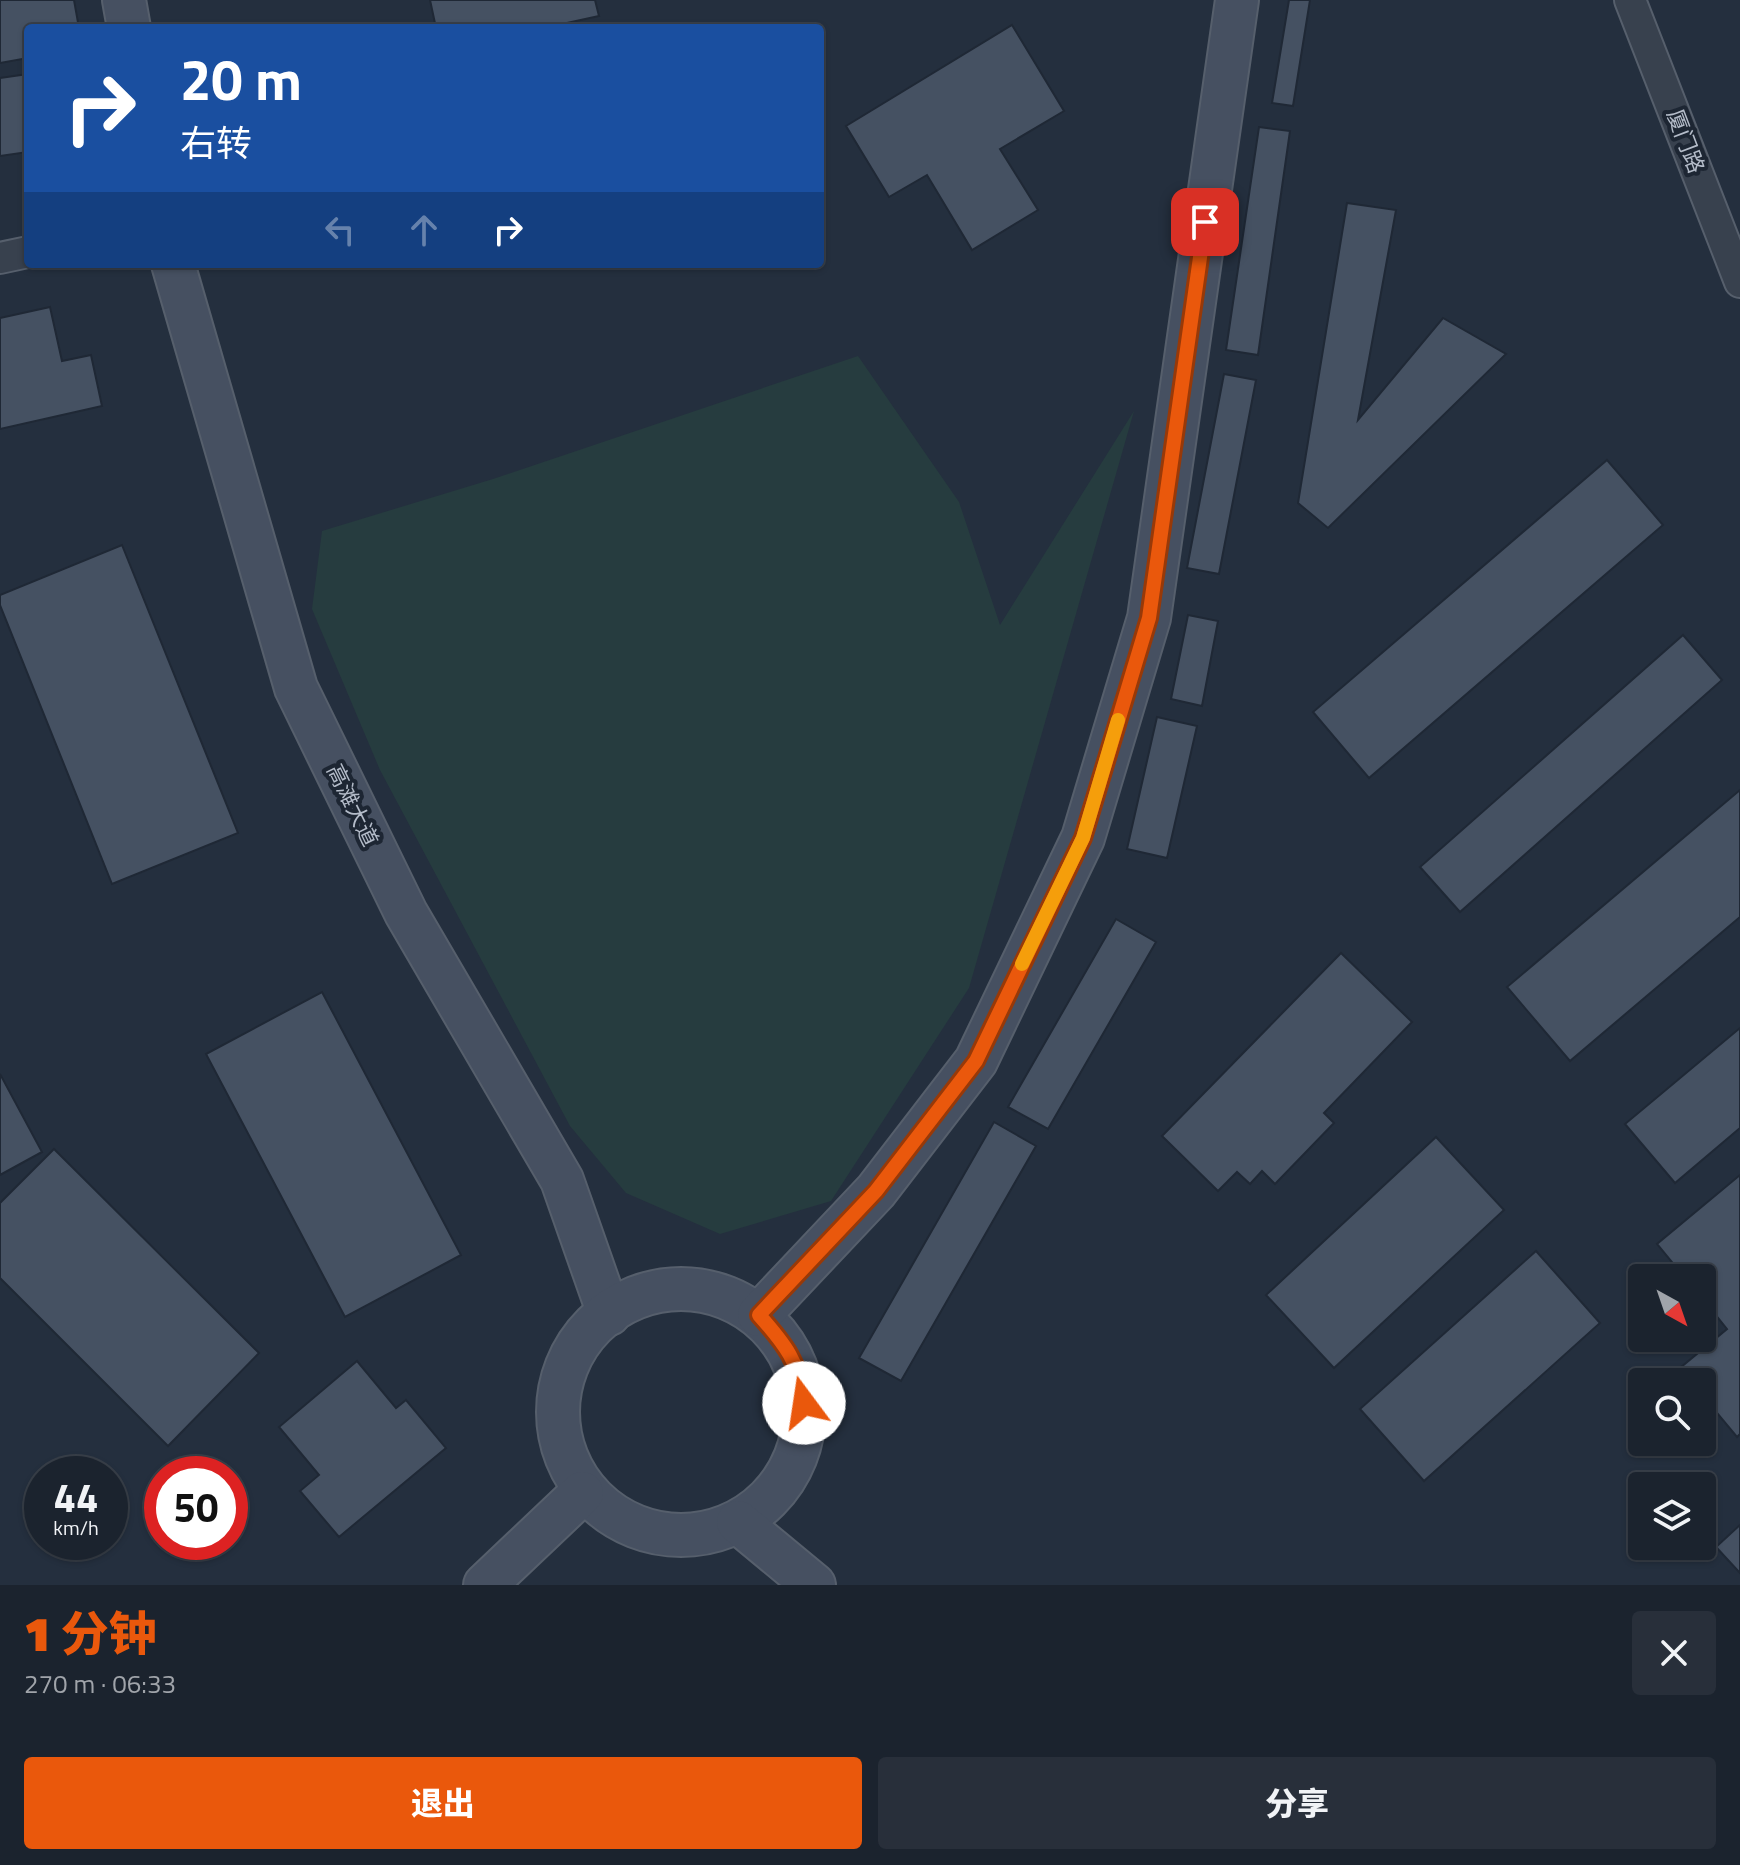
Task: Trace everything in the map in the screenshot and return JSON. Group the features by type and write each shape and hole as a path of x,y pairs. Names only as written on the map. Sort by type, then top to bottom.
{"main road":[{"path":"124,0 128,24"},
{"path":"759,1315 876,1191 976,1061 1083,838 1149,618 1237,0"},
{"name":"高滩大道","path":"174,268 296,688 406,913 562,1180 609,1314"},
{"path":"692,1289 727,1297 759,1315 786,1345 802,1382 805,1424 794,1463 771,1497 738,1522 698,1535 656,1534 616,1518 582,1493 567,1460 558,1425 560,1389 572,1355 593,1326 622,1304 656,1291 692,1289"},
{"path":"485,1585 582,1493"},
{"path":"738,1522 814,1585"}],"street":[{"name":"厦门路","path":"1630,0 1740,282"},
{"path":"0,258 24,253"}],"green space":[{"path":"858,356 959,502 1000,625 1134,411 969,988 831,1201 720,1234 626,1193 570,1126 380,770 312,609 322,531 493,479"}],"building":[{"path":"0,0 74,0 78,24 24,24 24,59 0,63"},
{"path":"430,0 595,0 599,16 562,24 435,24"},
{"path":"1289,0 1310,0 1293,106 1272,103"},
{"path":"1012,25 1064,111 1000,149 1038,210 972,250 927,175 889,197 846,126"},
{"path":"24,75 24,153 0,156 0,78"},
{"path":"1259,127 1290,131 1258,355 1226,350"},
{"path":"1347,203 1396,210 1358,420 1443,318 1506,354 1328,528 1298,503"},
{"path":"50,307 62,361 91,355 102,406 0,429 0,318"},
{"path":"1224,374 1256,380 1219,574 1187,568"},
{"path":"1607,460 1663,525 1369,778 1313,712"},
{"path":"122,545 238,833 112,884 0,605 0,595"},
{"path":"1188,615 1218,621 1202,706 1171,699"},
{"path":"1683,635 1722,680 1460,912 1420,867"},
{"path":"1157,717 1197,726 1167,858 1127,849"},
{"path":"1740,790 1740,917 1570,1061 1507,987"},
{"path":"1116,919 1156,942 1048,1129 1008,1107"},
{"path":"1341,953 1412,1022 1324,1113 1334,1123 1275,1184 1262,1171 1250,1184 1237,1172 1218,1191 1162,1136"},
{"path":"322,992 461,1255 345,1317 206,1054"},
{"path":"1740,1028 1740,1128 1675,1183 1625,1124"},
{"path":"0,1074 42,1152 0,1175"},
{"path":"994,1122 1036,1146 901,1381 859,1358"},
{"path":"1436,1137 1504,1210 1334,1368 1266,1295"},
{"path":"54,1149 259,1353 168,1446 0,1278 0,1203"},
{"path":"1740,1175 1740,1434 1737,1437 1716,1412 1716,1368 1680,1368 1699,1352 1716,1352 1716,1338 1727,1329 1716,1315 1716,1264 1673,1264 1657,1244"},
{"path":"1536,1251 1600,1323 1424,1481 1360,1409"},
{"path":"357,1361 396,1408 406,1400 446,1448 339,1537 300,1491 319,1475 279,1427"},
{"path":"1740,1525 1740,1573 1716,1547"}],"slow traffic":[{"path":"1022,964 1083,838 1118,720"}],"route":[{"path":"804,1403 802,1382 786,1345 759,1315 876,1191 976,1061 1083,838 1149,618 1205,222"}]}
